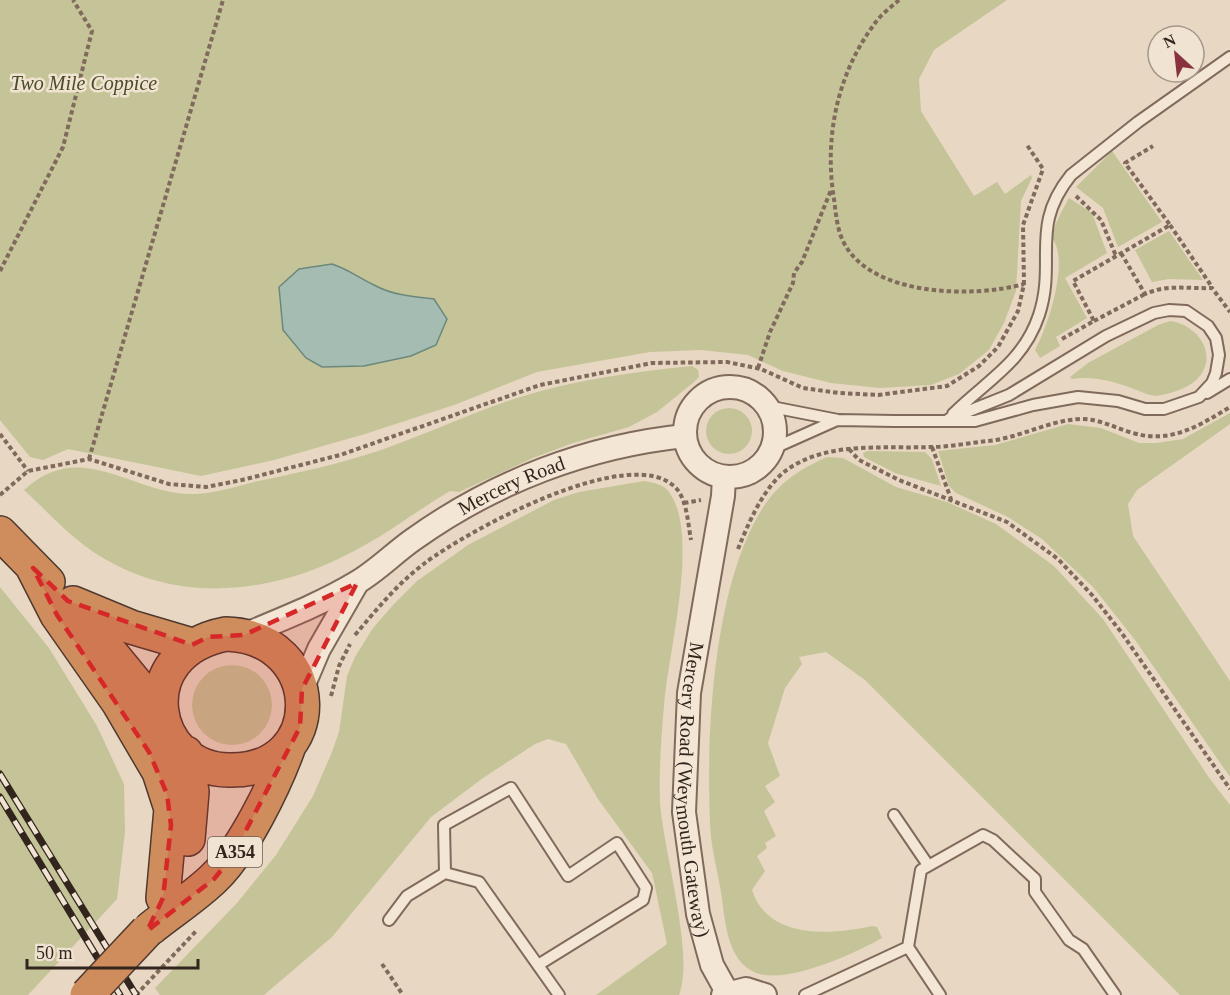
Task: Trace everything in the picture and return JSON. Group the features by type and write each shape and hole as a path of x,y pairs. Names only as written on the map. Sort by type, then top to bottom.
{"highway":[{"path":"17,551 57,615 118,702 159,772 171,809 163,898"},
{"name":"A354","path":"17,551 68,601 162,715 176,743 186,753 212,768 228,770 261,765 288,746"},
{"name":"A354","path":"68,601 131,627 192,645"},
{"path":"244,634 278,651 316,697"},
{"name":"A354","path":"162,715 161,687 176,659 192,645 208,638 244,634"},
{"name":"A354","path":"87,995 147,931 214,879 232,857 279,773 288,746 316,697"},
{"name":"A354","path":"147,931 182,861 188,843 192,792 186,753"}],"street":[{"path":"729,386 744,388 757,395 767,406 774,426 772,449 764,461 753,471 739,476 724,477 709,472 697,463 689,451 685,436 686,421 691,408 701,397 714,389 729,386"},
{"name":"Mercery Road","path":"357,583 414,539 478,499 515,480 601,452 653,440 685,436"},
{"name":"Mercery Road (Weymouth Gateway)","path":"724,477 723,496 689,693 684,812 698,914 712,964 725,993"},
{"path":"244,634 357,583"},
{"path":"316,697 320,649 357,583"},
{"path":"725,993 746,989 765,995"}],"lane":[{"path":"949,419 970,397 999,377 1025,345 1039,316 1045,289 1045,229 1052,204 1063,185 1071,175 1138,123 1230,57"},
{"path":"949,419 1009,395 1106,336 1154,313 1169,310 1186,311 1197,317 1208,326 1216,338 1219,355 1216,373 1199,397"},
{"path":"767,406 838,420 949,419 975,421 1033,405 1078,397 1118,401 1145,409 1164,410 1199,397 1230,379"},
{"path":"772,449 838,420"},
{"path":"445,873 444,825 511,788 568,876 617,843 646,888 644,900 538,965"},
{"path":"894,815 928,865"},
{"path":"940,995 908,947 921,870 983,835 993,840 1035,879 1035,892 1069,940 1083,949 1115,995"},
{"path":"389,920 407,896 445,873 479,882 559,995"},
{"path":"805,995 908,947"}],"path":[{"path":"0,271 63,147 92,31 73,0"},
{"path":"89,459 223,0"},
{"path":"898,0 873,24 855,56 835,102 830,176 838,228 844,244 863,266 908,287 970,293 999,291 1024,284"},
{"path":"1027,145 1043,169 1101,220 1116,256"},
{"path":"1153,146 1125,163 1230,312"},
{"path":"0,495 28,471 89,459 169,484 206,487 340,455 540,385 652,363 727,362 758,368 803,388 839,393 878,395 947,386 980,366 998,346 1018,311 1024,284 1023,225 1043,169"},
{"path":"758,368 770,332 793,283 794,273 802,262 832,187"},
{"path":"1094,321 1072,281 1170,225"},
{"path":"1121,253 1145,294"},
{"path":"1062,339 1157,288 1176,286 1212,288"},
{"path":"736,556 753,510 786,470 811,456 849,448 932,447 994,440 1068,419 1093,419 1134,433 1157,437 1180,434 1230,407"},
{"path":"0,434 28,471"},
{"path":"932,447 951,499"},
{"path":"849,448 859,460 899,480 1007,522 1058,559 1092,595 1230,789"},
{"path":"316,697 339,666 354,637 387,597 425,562 488,524 556,491 601,479 641,475 666,479 678,489 684,503 692,542"},
{"path":"136,995 202,925"},
{"path":"382,964 403,995"}],"highlighted area":[{"path":"33,568 68,601 192,645 208,637 244,635 357,583 302,689 300,727 232,857 214,879 147,931 163,898 171,825 167,794 149,752 57,615"}],"green space":[{"name":"Two Mile Coppice","path":"0,0 1007,0 934,50 919,79 921,111 974,196 997,182 1005,194 1031,175 1032,178 1021,201 1016,291 1004,323 989,350 959,374 931,385 880,388 831,383 783,371 748,355 701,350 650,352 537,372 457,404 365,434 274,460 201,476 68,449 43,460 30,457 0,420"},
{"path":"1112,151 1162,222 1118,247 1103,208 1076,187"},
{"path":"1069,198 1092,213 1107,253 1065,278 1087,318 1056,337 1060,346 1040,358 1035,350 1046,326 1058,277 1057,248 1052,238 1056,223"},
{"path":"1169,231 1203,280 1169,279 1152,282 1135,250"},
{"path":"1170,321 1180,323 1196,334 1205,350 1207,359 1205,368 1196,381 1187,387 1154,396 1109,381 1070,377 1088,363 1158,325"},
{"path":"692,366 698,370 699,377 694,382 657,412 629,427 573,443 533,458 459,492 450,491 376,539 332,562 298,575 263,584 228,588 193,587 158,581 124,569 92,551 65,530 24,490 45,475 66,468 87,468 173,492 196,494 211,492 366,455 500,404 560,386"},
{"path":"729,408 745,415 752,431 745,447 729,454 713,447 706,431 713,415"},
{"path":"1230,413 1230,424 1137,490 1128,504 1133,536 1230,681 1230,777 1135,640 1094,588 1042,539 1008,517 956,493 949,486 938,451 995,445 1068,424 1101,428 1139,443 1156,443 1183,439"},
{"path":"868,451 925,452 932,459 941,486 895,473 864,457 863,453"},
{"path":"827,457 843,458 896,487 947,502 996,524 1054,566 1103,619 1210,779 1230,805 1230,995 1180,995 865,680 826,652 799,657 802,664 785,688 768,743 780,776 765,786 775,802 764,811 776,836 765,843 767,848 757,856 765,871 752,890 760,906 772,918 786,926 820,932 872,926 877,927 882,938 819,966 783,975 754,972 738,958 728,937 710,829 712,702 724,615 734,575 747,538 764,506 791,477"},
{"path":"644,481 656,483 669,491 679,515 682,540 679,598 664,706 660,778 662,822 681,929 683,977 679,995 596,995 667,944 652,873 598,799 566,744 548,739 535,744 483,778 431,817 332,937 264,995 160,995 155,988 237,903 276,855 313,796 339,732 347,676 355,657 373,628 394,604 417,581 468,545 554,500 579,492"},
{"path":"0,587 49,648 97,726 124,784 125,832 117,899 28,995 0,995"},
{"path":"232,665 247,668 260,677 269,690 272,705 269,720 260,733 247,742 232,745 217,742 204,733 195,720 192,705 195,690 204,677 217,668"}],"shaded area":[{"path":"332,264 388,291 434,299 447,319 436,345 411,356 364,366 322,367 306,358 283,330 279,287 299,269"}],"railway":[{"path":"0,774 136,995"},
{"path":"0,797 120,995"}]}
